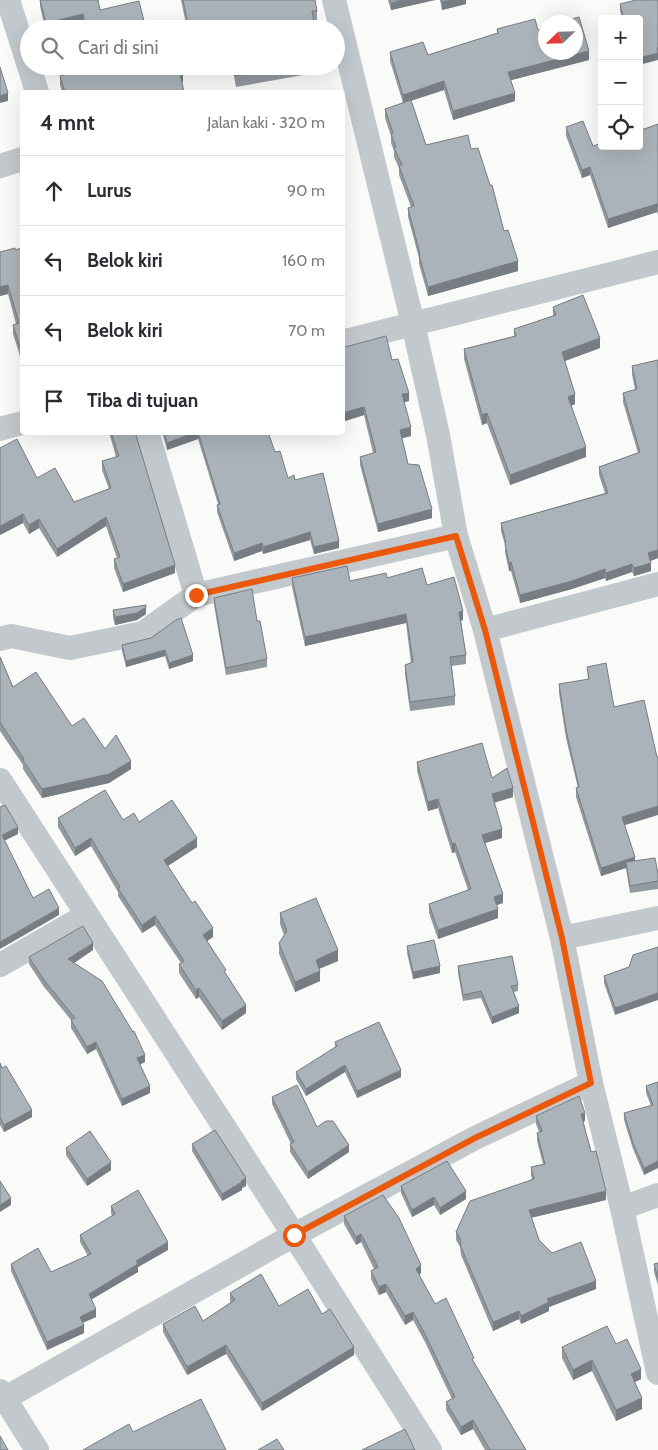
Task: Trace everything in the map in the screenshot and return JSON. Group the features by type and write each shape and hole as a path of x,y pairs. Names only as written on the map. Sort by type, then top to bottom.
{"street":[{"path":"8,0 20,38"},
{"path":"334,0 339,20"},
{"path":"345,45 413,324 438,435 456,536 485,630 562,938 591,1083 622,1208 658,1373"},
{"path":"32,75 36,90"},
{"path":"0,166 20,160"},
{"path":"345,341 658,262"},
{"path":"148,435 196,595"},
{"path":"0,639 11,636 70,648 144,633 196,595 456,536"},
{"path":"485,630 658,584"},
{"path":"0,780 294,1235 430,1450"},
{"path":"0,965 87,915"},
{"path":"562,938 658,918"},
{"path":"37,1450 2,1397 294,1235 475,1138 591,1083"},
{"path":"622,1208 658,1195"}],"building":[{"path":"40,0 98,0 100,10 139,1 144,20 84,20 83,14 58,20 45,20"},
{"path":"183,0 315,0 317,11 312,11 314,20 187,20"},
{"path":"390,0 403,0 391,3"},
{"path":"636,0 658,0 658,53 643,57 643,15 623,15 620,4"},
{"path":"535,19 538,30 538,60 554,60 508,72 515,93 453,111 444,81 403,95 390,52 423,42 428,55 498,33 497,29"},
{"path":"583,31 589,51 583,53"},
{"path":"0,67 8,93 0,96"},
{"path":"180,75 184,90 64,90 60,76"},
{"path":"411,100 426,145 468,135 471,149 478,148 490,185 492,185 504,231 508,230 518,261 428,287 408,208 414,206 399,166 402,165 394,148 396,147 391,134 393,133 385,109"},
{"path":"583,121 593,146 598,144 598,150 643,150 643,130 658,124 658,207 657,204 608,219 590,167 582,170 566,127"},
{"path":"20,249 20,347 13,325 19,323 8,285 0,287 0,252"},
{"path":"583,295 600,338 562,352 575,394 568,397 586,447 510,475 487,413 482,415 464,349 516,336 514,329 556,315 553,307"},
{"path":"386,336 392,360 398,359 409,393 402,394 411,427 400,430 408,464 419,465 432,509 378,524 360,457 376,452 364,407 345,412 345,347"},
{"path":"658,360 658,550 648,553 651,563 634,568 632,564 606,573 605,569 572,581 520,595 511,562 509,563 501,523 608,493 599,467 640,452 623,393 637,389 632,366"},
{"path":"112,435 136,435 175,565 123,584 114,559 120,557 106,517 57,549 39,519 29,525 23,514 0,526 0,448 17,439 37,478 55,468 74,502 111,488 102,461 119,456"},
{"path":"165,435 188,435 167,443"},
{"path":"199,435 269,435 275,452 280,451 288,478 294,475 295,480 323,473 339,541 314,547 310,532 263,547 262,543 234,553 217,505 220,504"},
{"path":"347,566 350,581 386,573 387,578 422,568 427,585 454,577 463,611 459,612 466,655 450,657 455,696 410,702 405,665 413,662 406,614 305,637 292,578"},
{"path":"252,589 257,621 260,621 267,659 226,668 214,598"},
{"path":"146,605 137,613 115,617 113,610"},
{"path":"181,618 193,655 169,663 165,650 126,661 122,645 151,638"},
{"path":"0,657 13,687 36,672 72,726 84,718 105,749 116,735 131,761 109,774 42,789 0,722"},
{"path":"606,663 614,707 644,700 658,757 658,806 622,817 635,857 601,868 576,788 579,787 566,730 559,684 589,679 587,667"},
{"path":"482,743 492,778 507,768 513,788 492,794 502,829 482,835 503,894 494,897 498,909 438,930 429,904 471,889 455,843 452,844 438,799 428,802 417,762"},
{"path":"105,790 123,820 134,813 139,822 172,800 197,838 164,860 192,903 195,901 213,928 203,935 246,1005 222,1021 199,988 196,990 179,964 184,961 155,916 142,925 118,888 120,887 91,838 75,848 58,818"},
{"path":"5,805 18,827 2,835 33,898 49,889 59,908 0,942 0,807"},
{"path":"655,858 658,881 630,886 626,862"},
{"path":"316,898 338,950 316,960 320,971 295,982 279,943 287,931 280,913"},
{"path":"83,926 93,943 68,959 102,981 134,1031 145,1055 137,1058 150,1086 122,1099 96,1042 87,1047 71,1020 75,1018 44,980 29,957"},
{"path":"434,940 440,966 413,972 407,946"},
{"path":"658,947 658,993 615,1008 604,976 629,967 633,955"},
{"path":"512,956 518,985 511,986 519,1006 492,1017 481,991 463,995 458,966"},
{"path":"379,1022 401,1070 357,1091 345,1065 306,1089 296,1072 337,1046 335,1042"},
{"path":"0,1063 2,1068 6,1066 32,1110 4,1125 0,1117"},
{"path":"658,1082 658,1161 644,1168 633,1143 624,1113 653,1105 646,1086"},
{"path":"297,1085 317,1127 326,1121 333,1121 349,1145 308,1172 290,1144 294,1142 272,1097"},
{"path":"579,1096 585,1113 581,1114 591,1152 596,1151 606,1191 529,1210 539,1240 552,1253 581,1242 596,1281 547,1299 549,1302 521,1316 519,1311 493,1322 456,1232 470,1201 534,1179 531,1167 545,1164 537,1133 542,1131 536,1116"},
{"path":"215,1130 246,1178 222,1194 192,1144"},
{"path":"90,1131 111,1162 87,1179 66,1148"},
{"path":"447,1161 466,1191 440,1208 434,1197 412,1210 401,1186"},
{"path":"0,1181 11,1198 0,1205"},
{"path":"138,1190 168,1242 136,1261 138,1264 89,1294 96,1309 80,1317 84,1325 47,1342 11,1264 38,1248 51,1272 91,1254 80,1235 115,1214 111,1206"},
{"path":"383,1195 399,1218 421,1265 416,1269 435,1304 446,1298 474,1358 472,1359 526,1450 490,1450 473,1420 461,1427 446,1402 455,1397 413,1312 405,1316 386,1284 379,1287 371,1271 378,1267 361,1234 356,1237 344,1216"},
{"path":"658,1263 658,1278 654,1264"},
{"path":"261,1274 279,1306 308,1289 322,1314 330,1309 354,1347 262,1403 226,1345 187,1367 163,1324 195,1306 203,1321 235,1300 230,1293"},
{"path":"607,1326 616,1344 627,1339 641,1369 631,1374 642,1398 616,1410 592,1360 573,1370 562,1347"},
{"path":"201,1399 226,1450 83,1450 129,1424 133,1432"},
{"path":"405,1429 415,1450 362,1450"},
{"path":"0,1436 8,1450 0,1450"},
{"path":"277,1439 284,1450 258,1450"}],"route":[{"path":"196,595 456,536 485,630 562,938 591,1083 475,1138 294,1235"}]}
